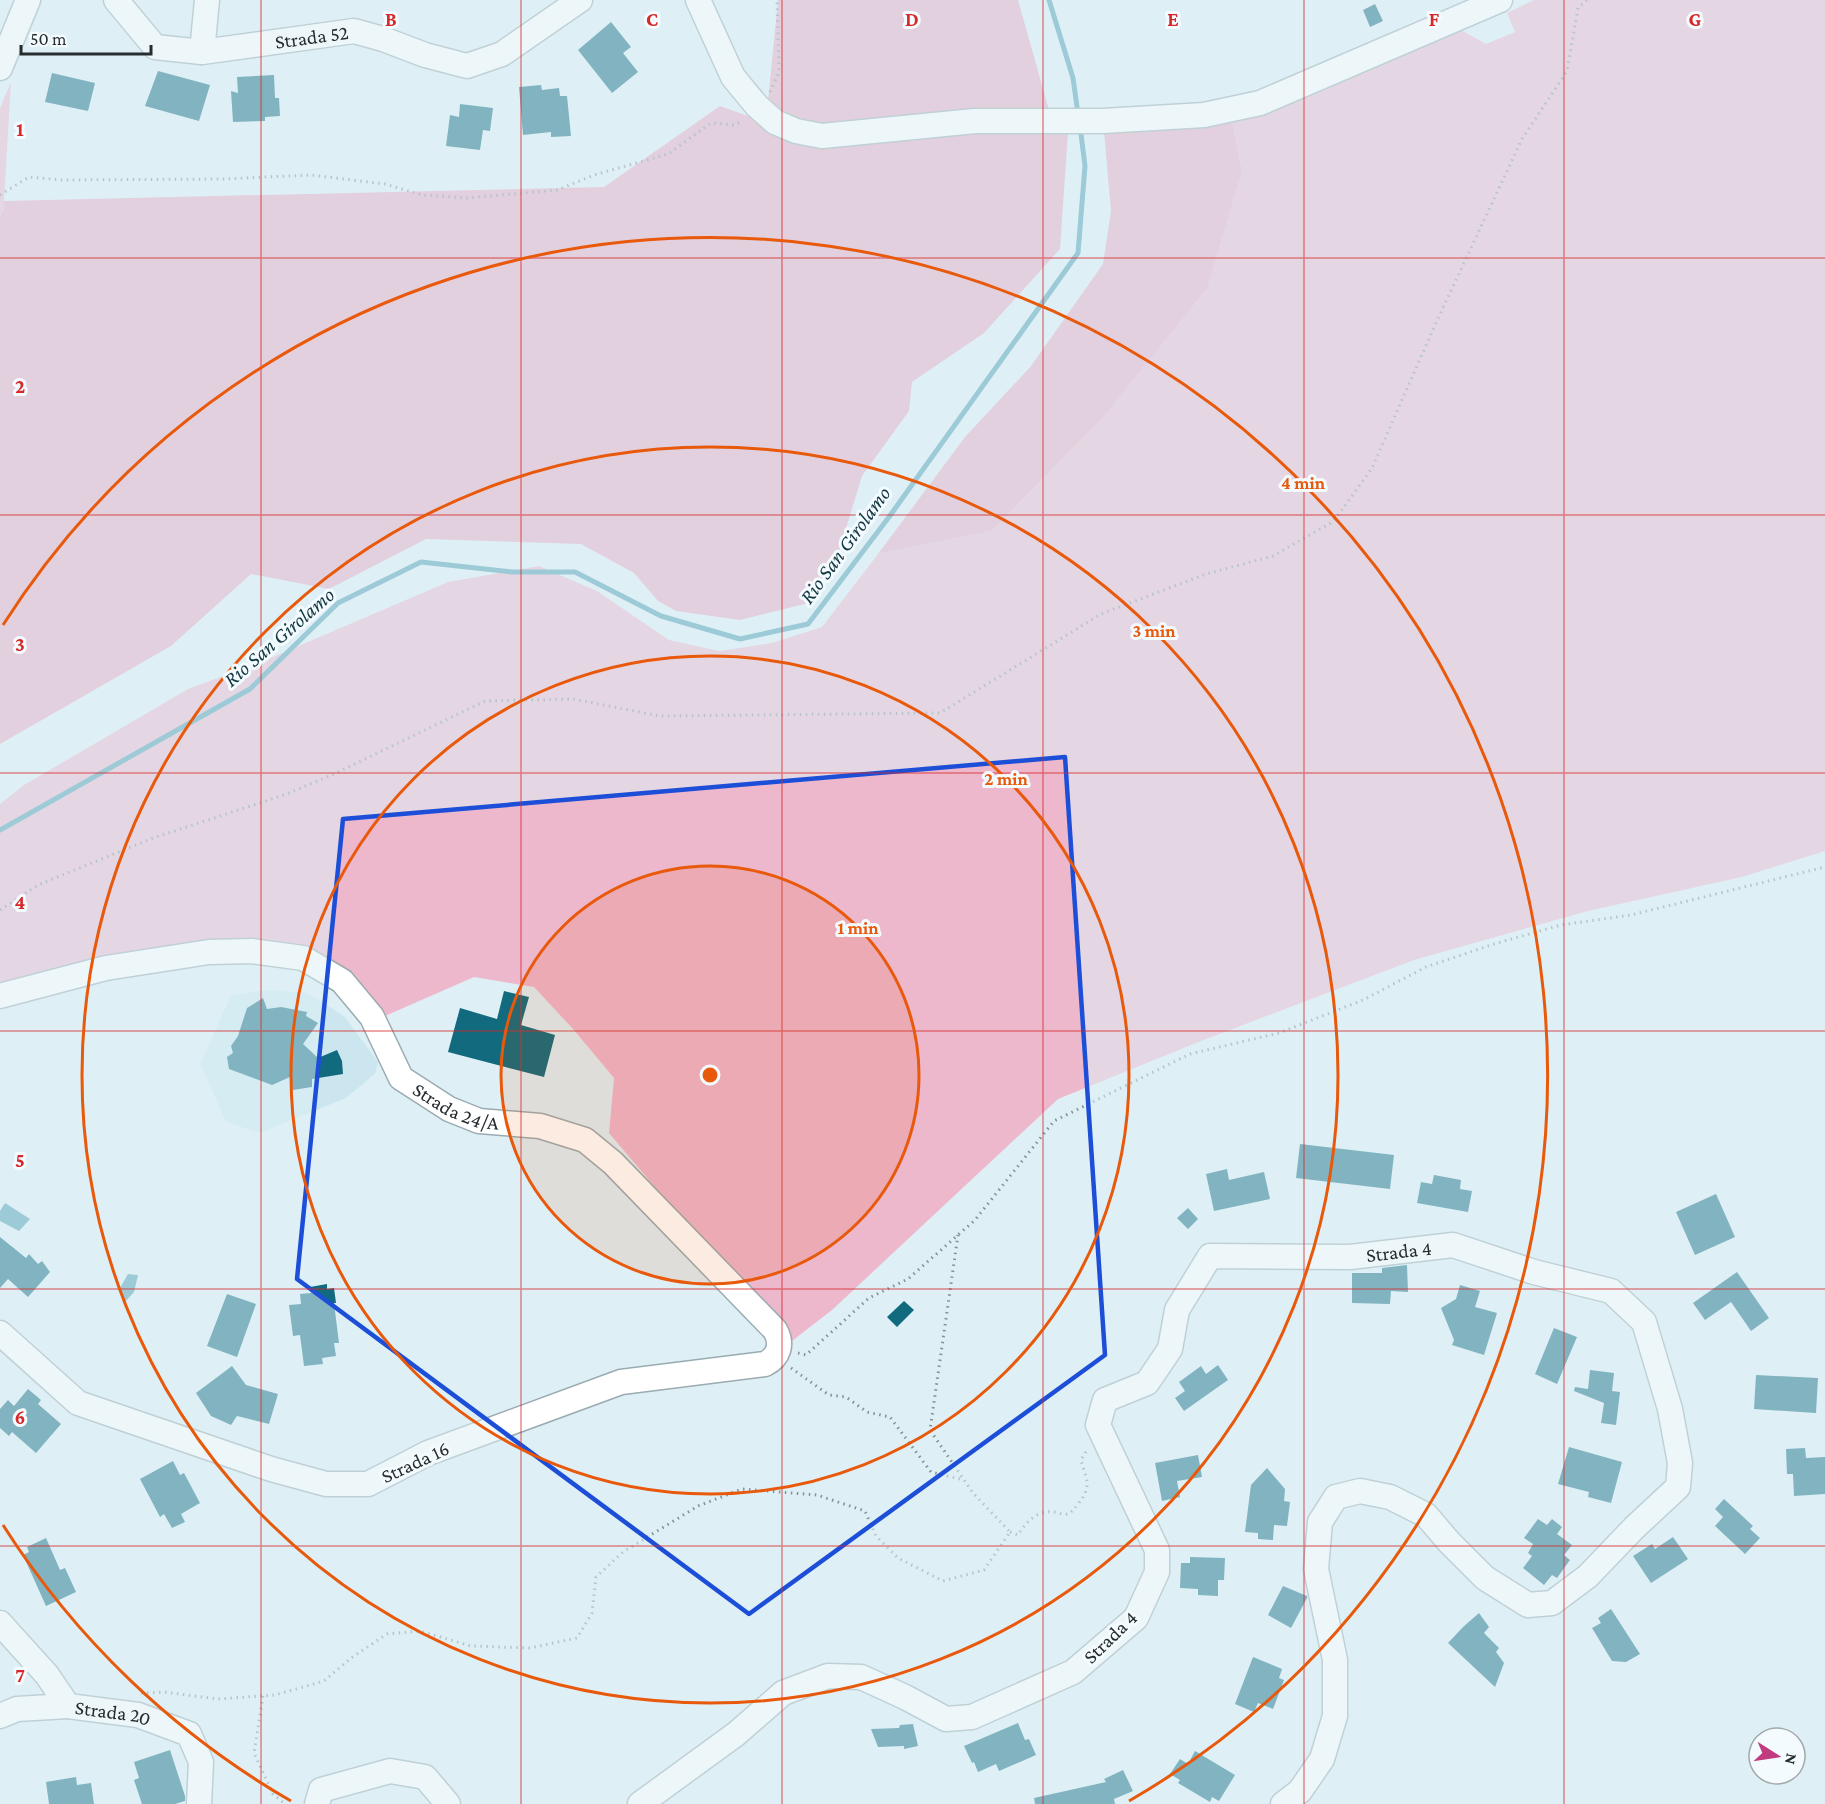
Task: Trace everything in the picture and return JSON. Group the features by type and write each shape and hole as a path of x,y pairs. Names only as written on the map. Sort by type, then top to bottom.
{"street":[{"path":"0,68 28,0"},
{"name":"Strada 52","path":"116,0 155,47 202,52 354,31 383,39 425,56 466,66 502,54 580,0"},
{"path":"202,52 207,0"},
{"path":"698,0 734,77 762,111 775,122 796,131 822,136 975,121 1103,121 1204,115 1260,104 1500,0"},
{"name":"Strada 24/A","path":"0,996 106,968 209,952 252,951 303,957 342,981 372,1017 401,1078 450,1109 479,1121 540,1126 585,1140 613,1163 775,1330 778,1336 778,1353"},
{"name":"Strada 4","path":"640,1804 736,1734 783,1693 828,1677 861,1677 946,1719 972,1717 1073,1672 1136,1618 1157,1572 1157,1550 1098,1425 1105,1400 1147,1383 1170,1349 1177,1310 1210,1256 1350,1257 1453,1245 1534,1272 1611,1291 1644,1322 1670,1409 1680,1463 1678,1487 1588,1576 1552,1603 1528,1605 1485,1578 1426,1515 1390,1497 1360,1491 1336,1497 1320,1522 1316,1569 1335,1660 1335,1716 1322,1759 1300,1791 1283,1804"},
{"name":"Strada 16","path":"0,1333 78,1404 271,1469 326,1484 368,1484 429,1453 621,1382 759,1366 778,1353"},
{"name":"Strada 20","path":"0,1623 47,1675 68,1706 138,1715 189,1734 201,1762 199,1804"},
{"path":"0,1716 17,1709 68,1706"},
{"path":"316,1804 321,1790 390,1771 425,1777 448,1804"}],"path":[{"path":"0,195 29,177 62,180 223,179 311,175 385,184 422,195 456,197 557,190 594,175 668,154 711,123 734,125 762,111 779,72 777,0"},
{"path":"0,910 38,885 153,838 284,795 485,701 573,699 660,716 940,713 1101,614 1206,574 1273,556 1334,521 1372,468 1435,325 1522,139 1567,71 1578,8 1577,0"},
{"path":"1578,8 1587,0"},
{"path":"778,1353 806,1355 869,1298 908,1279 975,1220 1054,1121 1190,1054 1279,1033 1363,1000 1426,967 1494,944 1561,925 1631,915 1825,867"},
{"path":"958,1235 930,1430 973,1493 1010,1532 1018,1535 1030,1519 1048,1511 1053,1510 1064,1515 1073,1512 1088,1486 1088,1479 1081,1460 1084,1453 1089,1448 1100,1444 1108,1445"},
{"path":"778,1353 802,1377 829,1395 846,1397 867,1412 890,1417 932,1472 964,1480"},
{"path":"131,1694 164,1692 218,1699 275,1695 324,1681 351,1658 387,1634 420,1631 471,1646 530,1648 577,1638 592,1613 596,1577 623,1551 698,1506 741,1489 817,1495 865,1511 876,1536 898,1558 943,1581 984,1570 1010,1532"},
{"path":"263,1696 254,1753 273,1794 285,1804"}],"highlighted area":[{"path":"1065,757 1105,1355 749,1614 297,1279 343,819"}],"shaded area":[{"path":"778,0 1018,0 1049,110 1005,109 833,126 798,119 768,101"},
{"path":"1534,0 1825,0 1825,851 1742,877 1588,911 1414,960 1201,1041 1058,1099 832,1310 788,1344 609,1133 614,1078 534,987 474,977 385,1016 361,987 343,970 323,956 299,949 124,960 62,969 0,985 0,804 24,785 188,689 268,659 448,582 539,566 597,591 669,640 719,651 772,643 822,627 878,554 991,531 1242,170 1232,121 1311,96 1461,30 1486,44 1515,32 1507,13"},
{"path":"11,82 4,210 0,216 0,108"},
{"path":"720,106 748,116 770,130 892,141 1002,131 1068,132 1060,249 984,333 912,382 909,411 862,476 833,571 805,604 740,620 676,611 658,601 634,573 581,544 426,539 329,589 251,574 171,646 0,744 0,216 4,210 4,201 604,187"},
{"path":"1232,121 1242,170 1207,288 1103,417 991,531 878,554 965,437 1031,366 1103,264 1111,211 1104,131"},
{"path":"270,990 308,993 345,1017 378,1062 375,1074 346,1098 260,1133 226,1122 200,1064 231,995"}],"water":[{"path":"5,1203 30,1219 19,1231 0,1221 0,1211"},
{"path":"128,1274 138,1275 134,1292 125,1302 120,1288"}],"building":[{"path":"1375,4 1383,21 1370,27 1363,10"},
{"path":"611,22 631,47 623,53 638,72 612,93 578,50"},
{"path":"158,71 210,85 199,121 145,106"},
{"path":"52,73 95,83 88,111 45,102"},
{"path":"274,75 275,98 279,98 280,116 265,117 265,121 233,122 231,91 238,93 237,77"},
{"path":"541,85 542,90 559,88 560,96 567,96 571,136 551,137 551,132 523,135 519,87"},
{"path":"460,104 493,108 490,131 483,130 480,150 446,146 450,115 459,117"},
{"path":"504,991 529,997 521,1025 555,1035 544,1077 448,1052 460,1008 497,1019"},
{"path":"263,998 267,1009 281,1007 307,1012 306,1016 318,1023 303,1044 318,1058 337,1050 342,1061 343,1074 312,1079 312,1087 293,1090 290,1077 272,1085 229,1069 227,1057 233,1053 231,1046 238,1036 247,1008"},
{"path":"1300,1144 1394,1155 1390,1189 1296,1178"},
{"path":"1227,1169 1229,1180 1264,1172 1270,1199 1214,1211 1206,1174"},
{"path":"1434,1175 1461,1180 1460,1189 1472,1191 1468,1212 1417,1203 1421,1182 1432,1184"},
{"path":"1716,1194 1735,1237 1695,1255 1676,1212"},
{"path":"1188,1208 1198,1219 1188,1229 1177,1218"},
{"path":"0,1237 26,1258 29,1254 38,1264 42,1261 50,1272 28,1297 8,1279 0,1288"},
{"path":"1407,1265 1408,1292 1391,1291 1390,1304 1352,1303 1352,1273 1382,1273 1382,1268"},
{"path":"1737,1272 1769,1318 1751,1331 1731,1302 1705,1320 1693,1303"},
{"path":"327,1284 327,1289 334,1288 336,1303 334,1303 339,1343 334,1343 336,1356 322,1358 323,1364 304,1366 300,1335 293,1336 289,1305 301,1304 300,1294 311,1293 310,1287"},
{"path":"1460,1285 1480,1291 1475,1307 1497,1313 1484,1355 1452,1345 1454,1340 1441,1308 1456,1299"},
{"path":"227,1294 256,1304 237,1357 207,1346"},
{"path":"904,1301 914,1310 897,1327 887,1317"},
{"path":"1554,1328 1577,1337 1557,1384 1535,1374"},
{"path":"1218,1365 1228,1380 1184,1411 1175,1398 1185,1391 1179,1382 1201,1366 1206,1374"},
{"path":"232,1366 246,1385 278,1394 269,1424 237,1416 231,1425 211,1416 196,1393"},
{"path":"1590,1370 1614,1373 1612,1391 1620,1392 1616,1425 1601,1423 1604,1403 1574,1391 1575,1387 1588,1389"},
{"path":"1756,1375 1818,1378 1816,1413 1754,1409"},
{"path":"28,1389 41,1400 38,1404 61,1424 36,1453 12,1432 9,1436 0,1428 0,1409 8,1400 14,1406"},
{"path":"1569,1447 1622,1462 1611,1503 1588,1497 1589,1492 1558,1484"},
{"path":"1805,1448 1806,1458 1825,1457 1825,1494 1794,1496 1793,1474 1787,1474 1786,1449"},
{"path":"1198,1455 1202,1477 1177,1481 1180,1497 1162,1501 1155,1463"},
{"path":"173,1461 180,1475 184,1473 200,1503 181,1514 185,1522 172,1528 164,1514 160,1517 140,1479"},
{"path":"1267,1468 1285,1489 1284,1501 1290,1502 1287,1526 1274,1525 1273,1540 1258,1539 1258,1533 1245,1532 1251,1485"},
{"path":"1724,1499 1753,1526 1750,1529 1760,1538 1745,1554 1715,1526 1723,1517 1715,1509"},
{"path":"1538,1519 1547,1525 1552,1519 1562,1527 1557,1534 1572,1545 1564,1555 1570,1560 1557,1578 1552,1575 1544,1585 1523,1568 1532,1556 1528,1553 1533,1544 1524,1538"},
{"path":"1673,1537 1688,1559 1651,1583 1633,1556 1652,1544 1655,1549"},
{"path":"46,1538 60,1570 65,1568 76,1592 46,1606 23,1555 29,1552 27,1547"},
{"path":"1190,1557 1225,1558 1224,1580 1218,1580 1218,1596 1198,1595 1198,1589 1180,1588 1181,1563 1190,1563"},
{"path":"1283,1586 1307,1596 1291,1628 1268,1615"},
{"path":"1611,1609 1640,1654 1626,1662 1612,1661 1592,1628 1601,1623 1598,1618"},
{"path":"1479,1613 1489,1627 1484,1633 1499,1648 1496,1652 1504,1663 1495,1687 1448,1643"},
{"path":"1253,1657 1282,1669 1279,1678 1284,1680 1273,1709 1258,1703 1254,1712 1235,1704"},
{"path":"1018,1723 1025,1740 1029,1739 1036,1755 999,1771 996,1764 978,1772 964,1746"},
{"path":"913,1724 918,1746 904,1749 904,1746 878,1747 871,1729 899,1728 900,1725"},
{"path":"170,1750 185,1801 175,1804 142,1804 134,1780 139,1778 134,1762"},
{"path":"1195,1751 1235,1775 1219,1801 1212,1797 1210,1802 1178,1783 1180,1780 1170,1774 1180,1759 1188,1764"},
{"path":"1123,1770 1133,1791 1114,1799 1115,1804 1035,1804 1034,1798 1106,1782 1104,1779"},
{"path":"76,1777 77,1785 91,1783 94,1804 49,1804 46,1782"}],"waterway":[{"name":"Rio San Girolamo","path":"1049,0 1073,78 1078,114"},
{"name":"Rio San Girolamo","path":"0,830 250,689 338,603 421,562 512,572 575,572 661,616 740,639 808,624 889,517 1078,253 1085,166 1080,126"}]}
